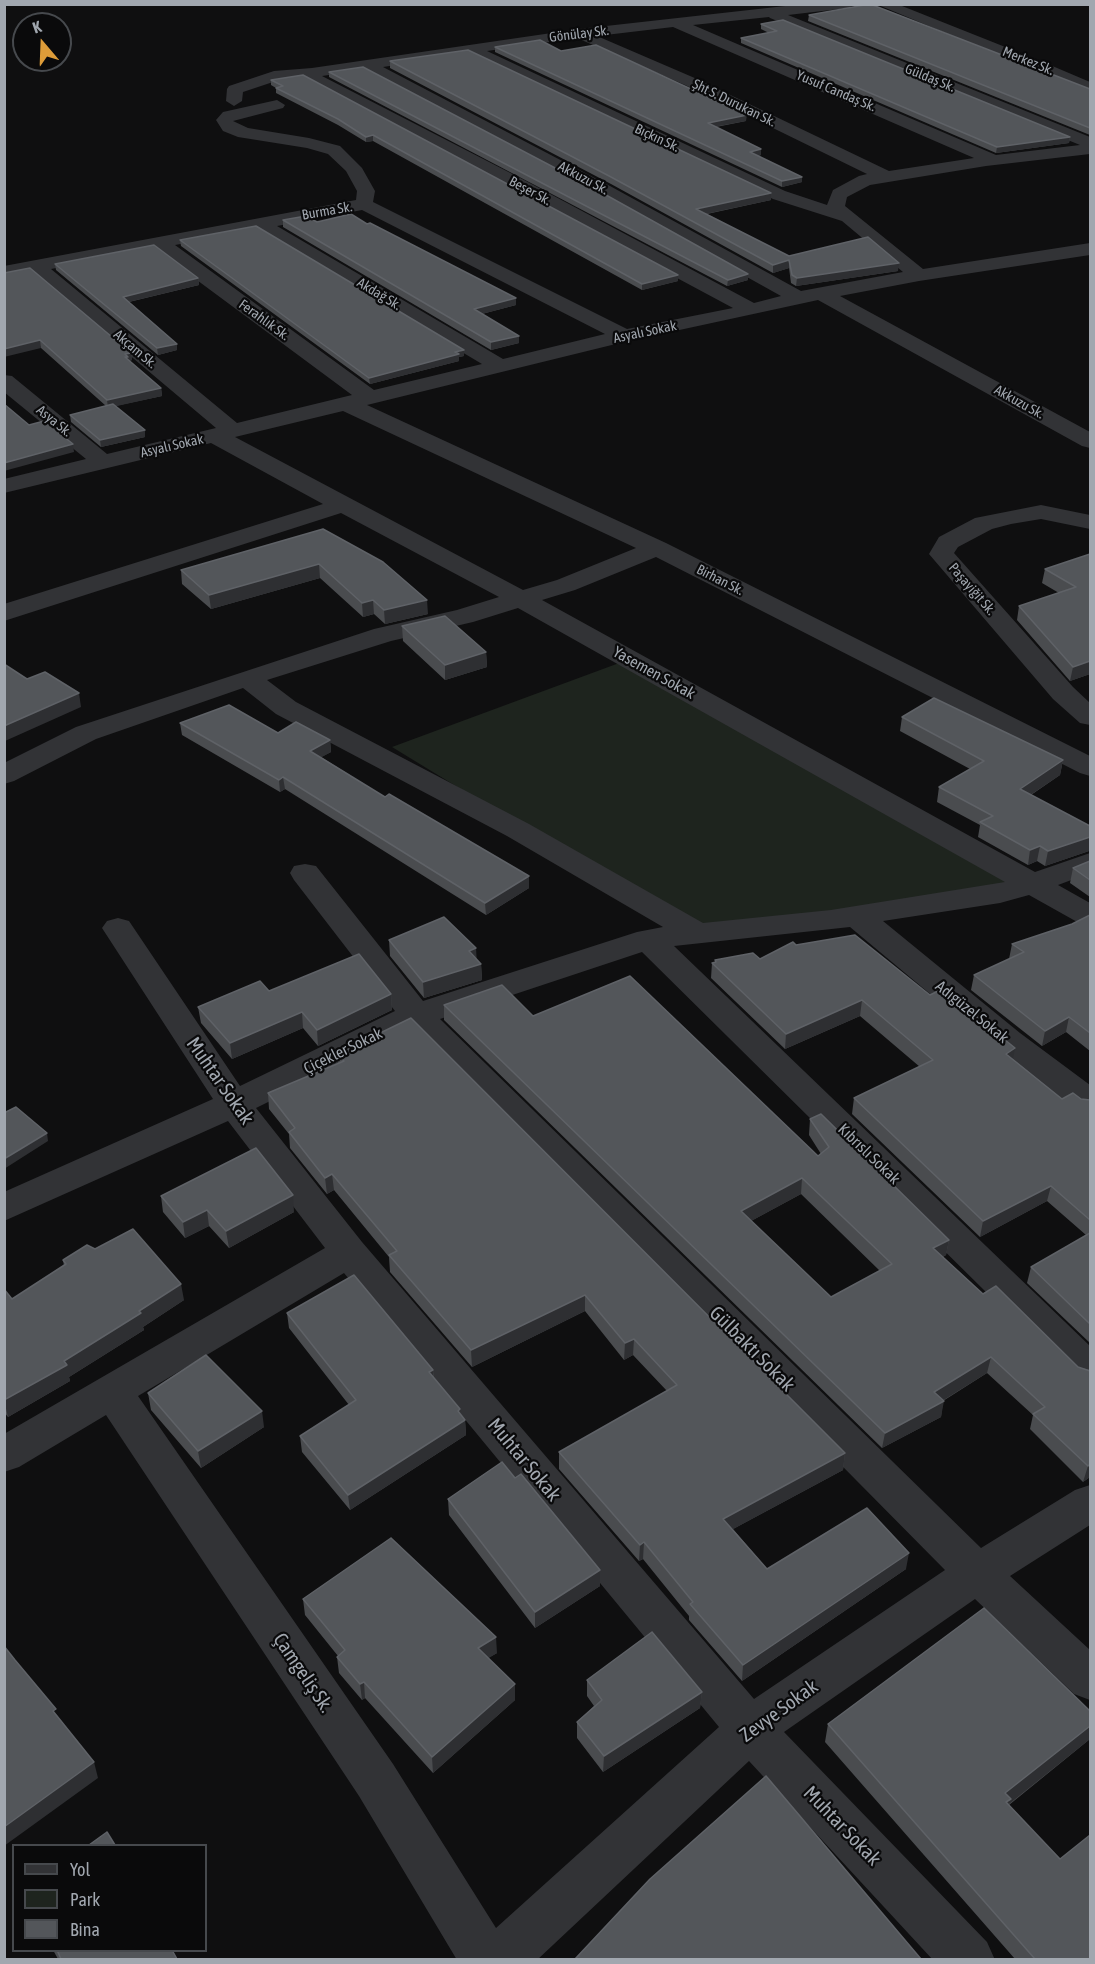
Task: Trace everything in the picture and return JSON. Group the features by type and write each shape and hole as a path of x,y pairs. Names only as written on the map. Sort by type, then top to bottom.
{"street":[{"name":"Gönülay Sk.","path":"234,101 235,89 274,76 312,73 579,33 848,4"},
{"name":"Merkez Sk.","path":"883,4 1090,88"},
{"name":"Güldaş Sk.","path":"770,13 1090,143"},
{"name":"Yusuf Candaş Sk.","path":"677,23 994,160"},
{"name":"Şht S. Durukan Sk.","path":"579,33 691,82 887,177"},
{"name":"Bıçkın Sk.","path":"469,49 779,195 848,218"},
{"name":"Akkuzu Sk.","path":"365,64 604,190 798,298"},
{"name":"Beşer Sk.","path":"312,73 310,77 520,185 752,310"},
{"path":"277,105 237,113 224,120 229,127 244,133 309,143 334,150 353,168 366,191 364,204"},
{"path":"919,275 836,207 839,194 865,180 994,160 1090,149"},
{"name":"Burma Sk.","path":"4,272 364,204 624,336"},
{"name":"Akdağ Sk.","path":"258,223 500,366"},
{"name":"Ferahlık Sk.","path":"159,242 357,400"},
{"name":"Asyalı Sokak","path":"4,486 624,336 752,310 798,298 919,275 1090,249"},
{"name":"Akçam Sk.","path":"36,267 224,433"},
{"name":"Akkuzu Sk.","path":"822,294 1090,441"},
{"name":"Asya Sk.","path":"4,381 103,462"},
{"name":"Birhan Sk.","path":"357,400 657,548 1090,767"},
{"path":"4,408 30,402"},
{"name":"Yasemen Sokak","path":"224,433 344,505 520,598 1090,916"},
{"path":"4,614 84,586 344,505"},
{"name":"Paşayiğit Sk.","path":"1090,522 1041,512 1011,517 984,523 948,542 941,554 1064,693 1090,717"},
{"path":"4,775 86,733 383,635 464,616 594,575 657,548"},
{"path":"247,678 286,708 518,830 695,932"},
{"path":"1064,693 1090,683"},
{"name":"Çiçekler Sokak","path":"4,1208 234,1104 416,1015 648,939 695,932 857,916 1000,893 1033,884 1090,862"},
{"name":"Gülbaktı Sokak","path":"305,873 416,1015 977,1573 1090,1680"},
{"name":"Adıgüzel Sokak","path":"857,916 1008,1041 1090,1103"},
{"name":"Muhtar Sokak","path":"118,928 234,1104 349,1252 750,1730 969,1959"},
{"name":"Kıbrıslı Sokak","path":"648,939 1090,1370"},
{"path":"4,1455 349,1252"},
{"name":"Çamgeliş Sk.","path":"112,1391 376,1780 486,1959"},
{"name":"Zevye Sokak","path":"499,1959 750,1730 977,1573 1090,1503"}],"green space":[{"path":"630,659 1033,884 695,932 392,747"}],"building":[{"path":"870,4 1090,89 1090,128 809,15"},
{"path":"783,20 1070,137 997,147 741,38 777,31 761,24"},
{"path":"540,40 561,51 596,45 747,115 708,123 761,149 750,152 802,177 782,181 495,47"},
{"path":"468,50 771,193 696,209 789,256 868,237 899,263 797,278 792,275 789,260 773,265 390,61"},
{"path":"363,67 597,190 748,274 728,280 329,72"},
{"path":"303,75 678,275 642,284 373,135 366,137 338,119 276,88 283,86 271,80"},
{"path":"351,214 516,298 474,309 519,336 491,342 283,220 306,216 317,222"},
{"path":"256,226 464,350 455,352 459,354 369,378 180,240"},
{"path":"154,245 198,278 123,297 177,344 157,348 55,264"},
{"path":"30,268 131,353 125,354 128,357 125,357 161,388 107,400 40,340 4,349 4,273"},
{"path":"4,404 29,425 44,421 73,444 4,463"},
{"path":"113,404 145,430 100,440 70,415"},
{"path":"323,529 383,562 427,600 384,610 373,600 362,603 319,564 209,595 181,570"},
{"path":"1090,554 1090,661 1073,667 1019,606 1076,587 1045,569"},
{"path":"445,616 486,652 445,665 402,626"},
{"path":"4,664 27,679 45,672 79,693 4,726"},
{"path":"934,698 1063,760 1020,789 1090,826 1090,837 1048,851 1040,846 1030,850 980,822 993,816 939,787 984,761 902,717"},
{"path":"229,705 278,733 296,722 330,740 310,751 385,797 389,794 529,876 485,903 283,777 279,780 180,723"},
{"path":"1090,861 1090,880 1073,868"},
{"path":"1090,915 1090,1033 1069,1017 1045,1031 974,975 1024,952 1012,944 1072,924"},
{"path":"444,917 476,948 469,951 481,964 423,982 389,940"},
{"path":"855,935 930,995 942,989 1015,1048 1006,1054 1062,1099 1073,1093 1081,1099 1090,1100 1090,1220 1051,1186 983,1221 854,1098 933,1060 862,1000 786,1034 712,963 716,962 715,960 753,953 760,959 793,942 796,945"},
{"path":"359,954 391,994 317,1030 302,1012 230,1043 198,1007 260,981 269,991"},
{"path":"630,976 818,1156 829,1147 810,1119 821,1114 949,1240 933,1248 983,1294 996,1286 1078,1367 1090,1371 1090,1464 1088,1466 1033,1414 1045,1407 991,1357 934,1392 944,1401 885,1433 444,1005 502,985 533,1016","holes":["802,1178 892,1264 831,1297 741,1211"]},
{"path":"411,1018 845,1453 723,1519 767,1569 867,1508 909,1553 743,1665 690,1604 693,1602 644,1542 640,1545 559,1452 677,1385 634,1339 625,1343 585,1295 471,1350 389,1255 397,1251 332,1174 325,1178 289,1132 295,1128 268,1093 344,1061 337,1054"},
{"path":"16,1107 47,1133 4,1159 4,1113"},
{"path":"256,1148 293,1195 226,1231 207,1210 183,1222 161,1196"},
{"path":"133,1229 181,1284 139,1311 141,1313 64,1361 67,1365 4,1400 4,1289 12,1299 66,1264 63,1260 87,1245 95,1249"},
{"path":"1090,1233 1090,1324 1031,1267"},
{"path":"354,1275 433,1370 429,1372 460,1409 458,1411 465,1420 348,1495 300,1436 356,1400 287,1313"},
{"path":"206,1355 262,1411 198,1451 148,1393"},
{"path":"502,1462 515,1478 521,1474 600,1570 535,1612 448,1499"},
{"path":"391,1538 496,1637 478,1648 515,1684 432,1757 364,1682 360,1684 337,1657 345,1650 303,1599"},
{"path":"984,1608 1090,1711 1090,1726 1005,1793 1011,1799 1006,1802 1060,1859 1090,1835 1090,1959 1035,1959 828,1724"},
{"path":"652,1632 702,1692 604,1756 577,1722 602,1700 587,1680"},
{"path":"4,1646 56,1709 53,1711 94,1762 4,1827"},
{"path":"766,1776 921,1959 575,1959 650,1879"},
{"path":"107,1832 114,1844 90,1844"},
{"path":"58,1952 173,1952 177,1959 61,1959"}]}
